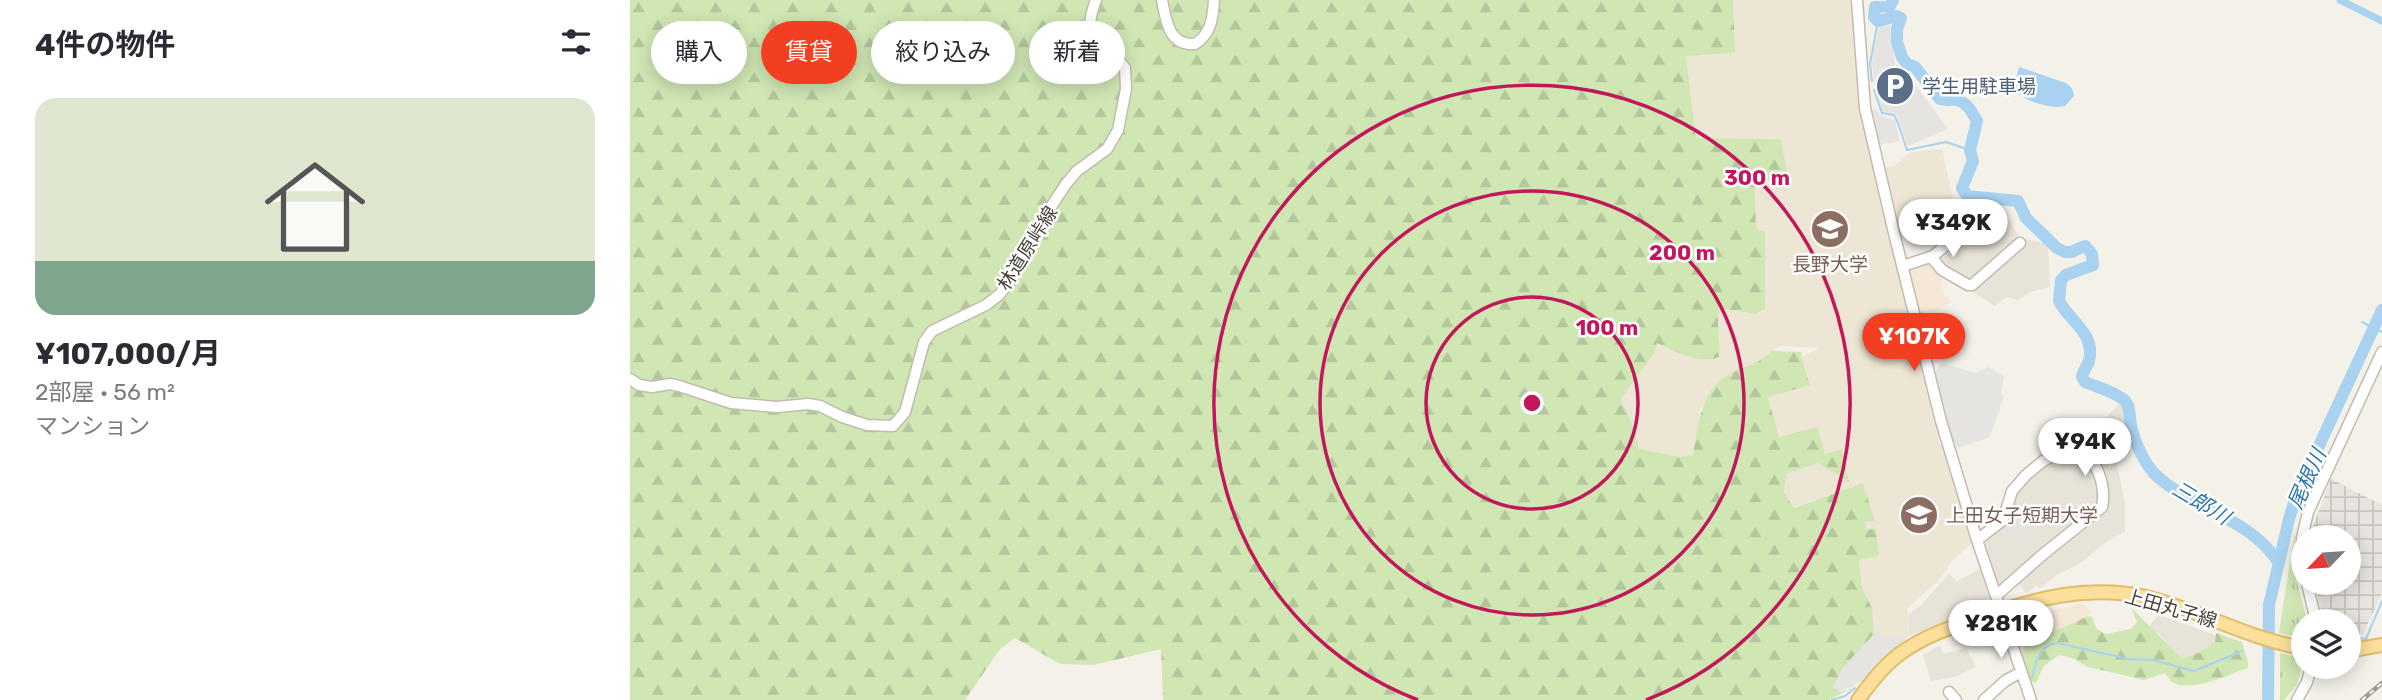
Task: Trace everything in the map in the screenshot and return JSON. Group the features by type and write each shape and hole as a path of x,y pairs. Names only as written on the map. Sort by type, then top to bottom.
{"main road":[{"name":"上田丸子線","path":"1860,699 1887,666 1911,647 1945,630 2001,610 2066,593 2118,592 2157,600 2291,646"},
{"path":"2361,649 2382,645"}],"street":[{"name":"林道原峠線","path":"630,379 639,385 652,387 670,384 679,386 731,403 778,407 820,405 842,417 867,425 893,426 905,412 924,342 932,331 986,306 999,295 1010,281 1035,231 1066,184 1077,171 1107,149 1118,131 1126,89 1125,68 1091,34 1088,23 1096,0"},
{"path":"1162,0 1171,33 1177,41 1186,45 1195,44 1207,33 1214,0"},
{"path":"1857,0 1865,108 1941,421 2031,700"},
{"path":"1903,266 1931,257 1983,214"},
{"path":"1931,257 1942,270 1972,285 2020,243"},
{"path":"2305,525 2308,512 2382,352"},
{"path":"1978,541 2002,522 2012,491 2026,475 2043,461 2099,428"},
{"path":"1997,595 2041,555 2102,507 2104,496 2100,472 2081,441"},
{"path":"1984,700 2005,681 2021,672"},
{"path":"2297,700 2307,679"}],"shaded area":[{"name":"長野大学","path":"1733,0 1851,0 1857,90 1874,169 1895,166 1910,152 1942,149 1954,204 1921,213 1891,239 1936,418 1939,442 1946,451 1973,542 1952,561 1941,578 1907,609 1909,636 1852,688 1833,687 1872,608 1862,588 1859,559 1876,528 1866,530 1864,522 1875,521 1863,483 1793,508 1784,493 1785,474 1818,463 1849,480 1842,449 1825,454 1779,438 1768,397 1801,357 1819,348 1779,346 1761,362 1728,375 1701,408 1693,455 1681,457 1639,449 1634,428 1621,399 1655,352 1657,342 1690,358 1719,357 1716,322 1720,307 1754,314 1764,231 1759,231 1756,227 1755,184 1760,181 1780,139 1696,138 1686,56 1735,53"},
{"name":"学生用駐車場","path":"1889,20 1895,66 1909,76 1948,129 1908,146 1897,115 1882,111 1875,89 1872,63 1874,49 1881,22"},
{"path":"1868,110 1876,110 1882,116 1895,120 1900,141 1877,145"},
{"path":"1999,204 2020,238 2048,244 2050,287 2030,292 2018,300 2007,297 1995,306 1941,272 1931,261"},
{"path":"1930,261 1943,277 1941,282 1945,296 1952,301 1935,313 1934,322 1920,319 1907,269"},
{"path":"1941,363 1976,373 1989,367 2004,377 2001,394 2004,396 1990,437 1959,448 1951,441 1934,374"},
{"path":"2120,403 2128,415 2126,428 2110,449 2117,464 2125,502 2125,532 2112,538 2079,564 2058,574 2040,589 2037,585 2026,593 2013,576 2002,587 1999,586 1985,545 1988,538 2001,526 2010,486 2057,448 2098,426"},
{"path":"2331,479 2382,505 2382,593 2363,634 2361,609 2321,609 2318,595 2361,595 2361,525 2314,525"},
{"path":"2010,501 2014,503 2025,532 2006,539 2002,526"},
{"path":"1980,569 1989,597 1984,605 1909,636 1908,615 1921,605 1949,574 1957,581"},
{"path":"2084,603 2091,614 2026,646 2023,651 2015,625 2019,617"},
{"path":"2159,615 2215,635 2215,642 2198,653 2181,658 2160,635 2148,627"},
{"path":"1874,634 1900,636 1905,639 1860,682 1839,692 1833,687 1842,669"},
{"path":"1940,645 1944,654 1966,648 1976,667 1955,677 1931,681 1923,655"}],"green space":[{"path":"630,0 1733,0 1735,53 1686,56 1696,138 1781,139 1788,179 1760,181 1755,184 1756,227 1759,231 1765,231 1765,309 1755,314 1720,308 1719,357 1695,358 1657,343 1655,352 1621,399 1634,428 1639,449 1681,457 1693,455 1702,410 1706,399 1719,381 1761,360 1772,351 1802,352 1801,357 1810,385 1768,397 1779,437 1817,427 1825,454 1842,449 1849,482 1818,463 1786,474 1784,493 1794,508 1863,483 1875,521 1865,522 1866,530 1876,528 1879,556 1859,560 1862,588 1872,608 1874,634 1842,669 1841,692 1852,688 1829,700 1163,700 1161,649 1094,665 1060,664 1015,638 1000,649 965,700 630,700"},
{"path":"2291,556 2291,595 2300,595 2304,609 2291,609 2291,636 2279,633"},
{"path":"2131,607 2181,658 2198,653 2215,642 2216,633 2242,642 2248,668 2210,682 2189,686 2172,682 2165,673 2144,680 2088,667 2072,658 2059,655 2043,667 2036,683 2030,681 2022,654 2028,643 2037,635 2044,631 2049,634 2088,616 2092,617 2097,629 2106,634 2131,629 2137,622"},
{"path":"2280,653 2291,655 2291,679 2298,679 2297,685 2284,700 2280,700"}],"water":[{"path":"2019,67 2066,83 2072,88 2074,96 2065,106 2059,107 2028,100 2014,87"}],"waterway":[{"name":"三郎川","path":"1893,0 1890,6 1875,7 1874,17 1878,21 1897,16 1901,18 1897,29 1897,42 1907,64 1915,67 1940,99 1961,101 1977,121 1970,150 1973,161 1962,188 1967,196 2018,201 2026,218 2057,248 2071,252 2085,246 2092,254 2093,265 2066,275 2061,280 2059,301 2089,343 2089,361 2082,377 2085,382 2126,402 2137,446 2158,477 2173,489 2253,535 2279,563"},
{"path":"2340,0 2382,21"},
{"path":"1872,81 1870,64 1878,21"},
{"path":"1874,90 1882,113 1894,115 1907,150 1946,142 1970,150"},
{"name":"尾根川","path":"2268,700 2269,605 2289,519 2297,493 2382,310"},
{"name":"尾根川","path":"2362,322 2382,332"},
{"path":"2361,638 2366,639 2382,601"},
{"path":"2032,678 2042,651 2057,643 2129,659 2153,660 2194,671 2242,651"},
{"path":"1832,700 1845,696 1855,688"}],"railway":[{"path":"2362,700 2382,683"}],"place":[{"name":"学生用駐車場","path":"1895,86"},
{"name":"長野大学","path":"1830,229"},
{"name":"上田女子短期大学","path":"1919,515"}]}
